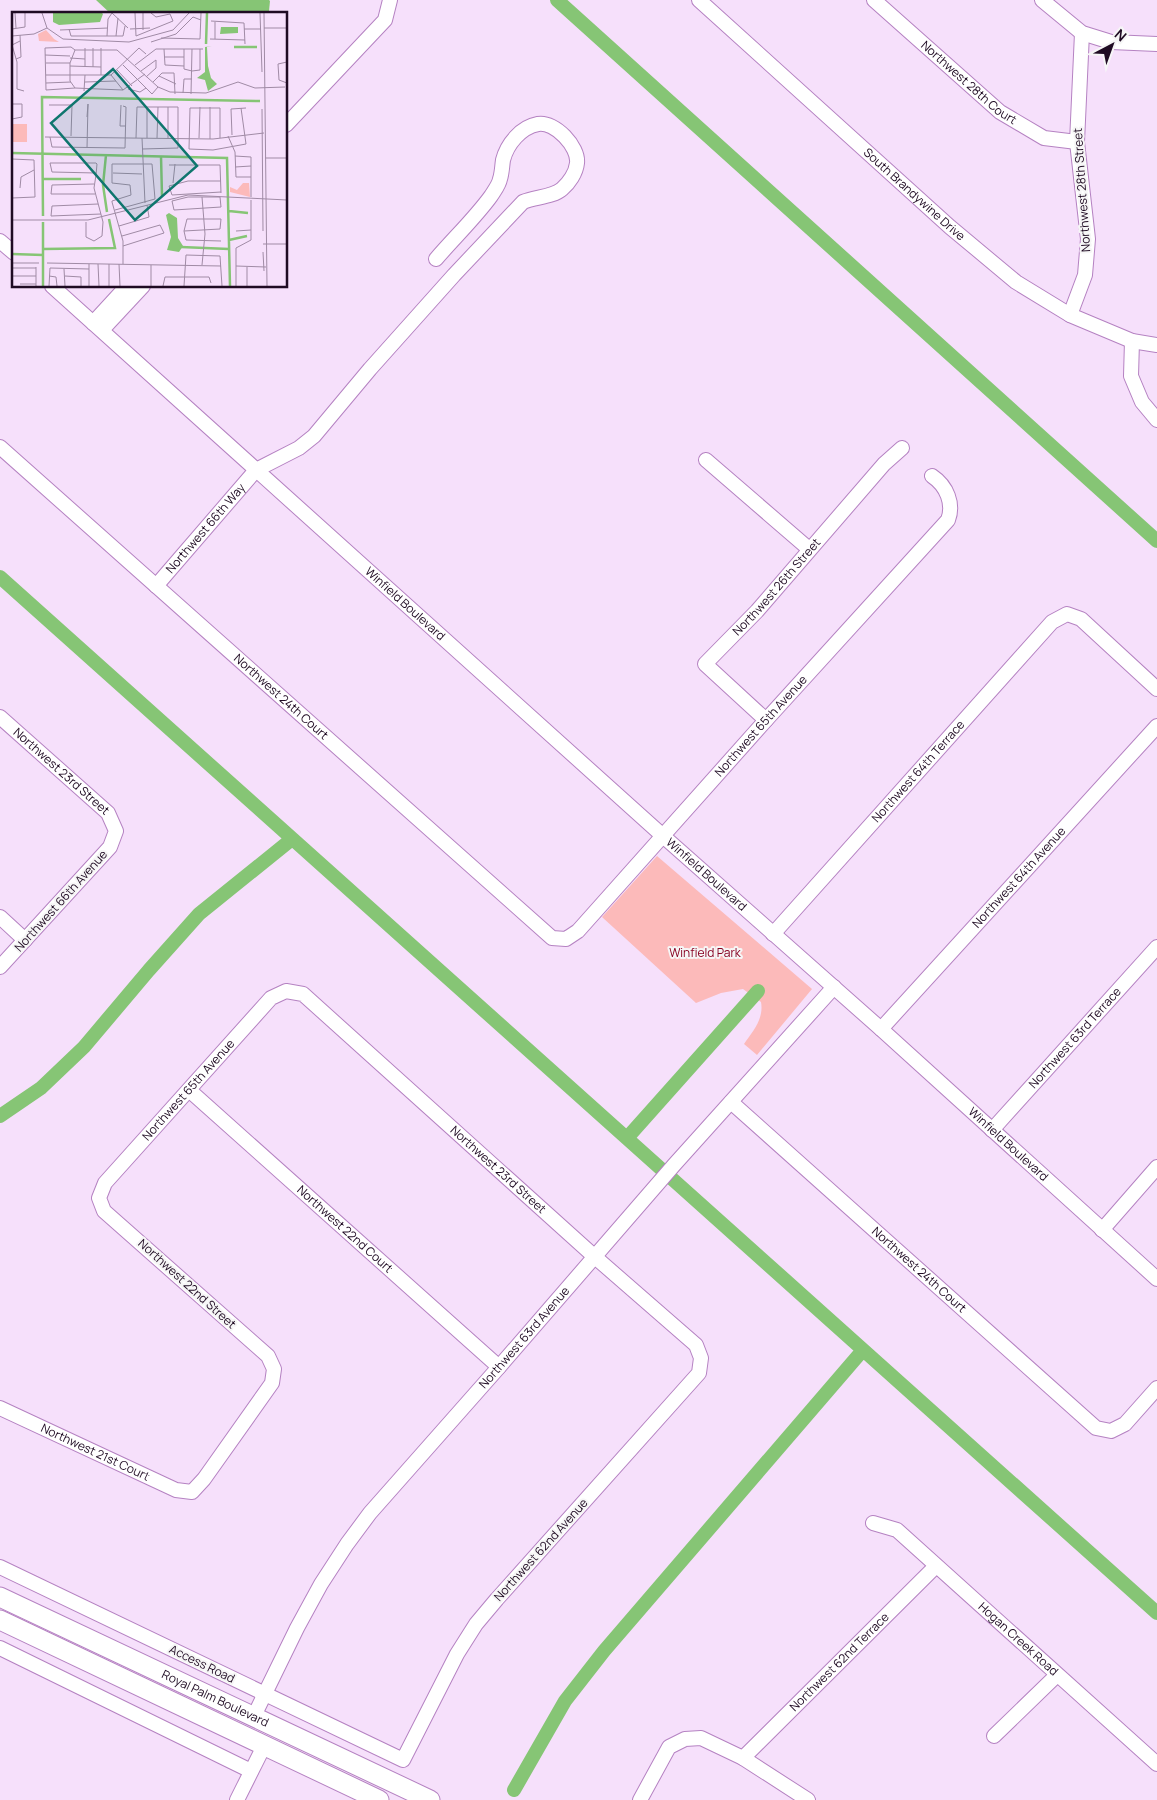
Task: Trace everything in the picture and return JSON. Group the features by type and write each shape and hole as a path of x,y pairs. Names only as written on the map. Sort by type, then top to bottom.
{"main road":[{"name":"Royal Palm Boulevard","path":"0,1597 298,1736 430,1800"},
{"name":"Royal Palm Boulevard","path":"0,1620 379,1800"},
{"path":"212,1721 235,1722 254,1716"},
{"path":"264,1746 270,1739 298,1736"}],"street":[{"path":"288,123 385,20 390,0"},
{"name":"South Brandywine Drive","path":"699,0 950,227 1016,282 1070,314 1132,341 1157,345"},
{"name":"Northwest 28th Court","path":"874,0 1000,112 1044,138 1077,142"},
{"path":"1042,0 1082,33 1111,42 1157,44"},
{"name":"Northwest 28th Street","path":"1070,314 1085,275 1088,239 1077,142 1082,33"},
{"path":"256,470 299,448 314,436 370,369 454,275 523,202 535,197 555,194 562,189 572,177 577,164 576,154 565,137 556,129 543,124 528,127 518,135 509,146 503,160 500,180 491,195 436,259"},
{"path":"0,240 12,251"},
{"name":"Winfield Boulevard","path":"54,288 1157,1279"},
{"path":"98,327 126,288"},
{"path":"98,327 141,288"},
{"path":"1132,341 1131,376 1142,402 1157,420"},
{"name":"Northwest 24th Court","path":"0,447 552,938 566,939"},
{"name":"Northwest 26th Street","path":"766,720 705,664 757,611 884,464 902,448"},
{"path":"706,460 809,549"},
{"name":"Northwest 66th Way","path":"156,586 256,470"},
{"name":"Northwest 65th Avenue","path":"566,939 578,931 948,520 952,510 949,497 937,479 932,476"},
{"name":"Northwest 64th Terrace","path":"774,934 1052,622 1067,614 1082,619 1157,689"},
{"name":"Northwest 23rd Street","path":"0,716 108,813 116,831"},
{"name":"Northwest 64th Avenue","path":"881,1029 1157,726"},
{"name":"Northwest 66th Avenue","path":"0,967 110,847 116,831"},
{"path":"0,917 25,940"},
{"name":"Northwest 63rd Terrace","path":"992,1130 1157,947"},
{"name":"Northwest 63rd Avenue","path":"254,1716 321,1584 370,1513 500,1367 674,1165 834,987"},
{"name":"Northwest 65th Avenue","path":"99,1198 105,1183 270,998 286,991"},
{"name":"Northwest 23rd Street","path":"286,991 302,994 696,1345 701,1358"},
{"name":"Northwest 22nd Court","path":"189,1090 500,1367"},
{"name":"Northwest 24th Court","path":"731,1102 1096,1428 1111,1431 1125,1424 1157,1388"},
{"path":"1102,1230 1157,1168"},
{"name":"Northwest 22nd Street","path":"99,1198 104,1211 268,1356 274,1369 272,1383 204,1479 192,1492"},
{"name":"Northwest 62nd Avenue","path":"403,1760 457,1654 476,1624 699,1373 701,1358"},
{"name":"Northwest 21st Court","path":"0,1408 176,1490 192,1492"},
{"name":"Hogan Creek Road","path":"873,1523 897,1530 1157,1764"},
{"name":"Northwest 62nd Terrace","path":"743,1758 936,1566"},
{"name":"Access Road","path":"0,1567 403,1760"},
{"path":"0,1648 251,1770"},
{"path":"994,1736 1057,1674"},
{"path":"640,1800 669,1746 685,1739 701,1738 743,1758 808,1800"},
{"path":"237,1800 264,1746"}],"green space":[{"name":"Winfield Park","path":"657,856 812,989 757,1055 744,1044 759,1019 762,1008 761,1002 743,989 721,993 696,1003 602,917"}],"shaded area":[{"path":"96,0 270,1 268,12 109,12"}],"waterway":[{"path":"557,0 1157,541"},
{"path":"0,577 1157,1613"},
{"path":"0,1116 41,1088 84,1047 199,914 292,839"},
{"path":"627,1138 758,991"},
{"path":"514,1790 565,1701 604,1651 863,1350"}]}
